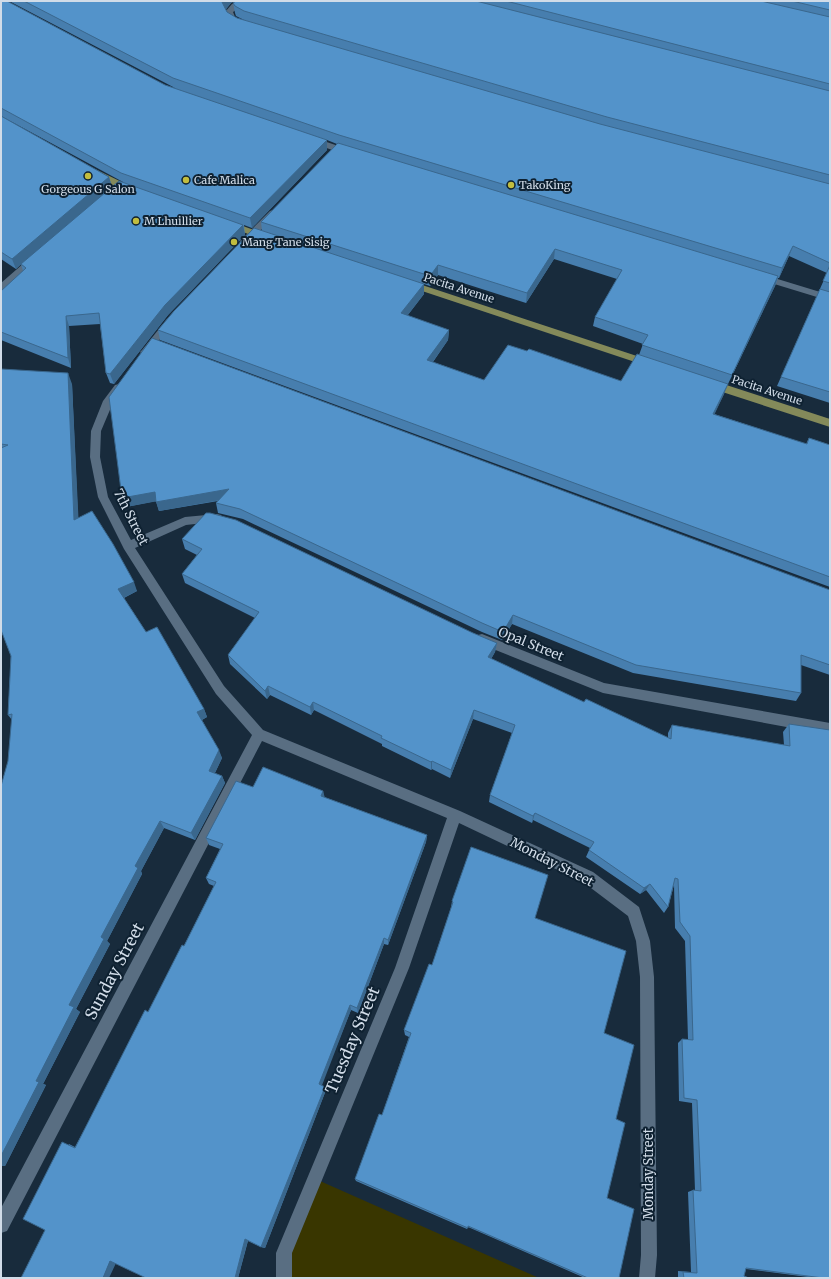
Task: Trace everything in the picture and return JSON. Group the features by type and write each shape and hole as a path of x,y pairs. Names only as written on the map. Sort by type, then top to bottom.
{"main road":[{"path":"87,168 117,189 142,194"},
{"path":"224,222 276,240"},
{"name":"Pacita Avenue","path":"397,280 655,366"},
{"name":"Pacita Avenue","path":"701,381 830,423"}],"street":[{"path":"245,1 235,6 228,12 232,18 250,26"},
{"path":"306,138 333,151 359,155"},
{"path":"237,250 281,205"},
{"path":"1,287 43,251"},
{"path":"754,275 830,298"},
{"path":"139,360 152,342 178,313"},
{"path":"152,342 167,347"},
{"name":"7th Street","path":"125,379 107,404 96,431 95,457 103,497 128,546 220,690 259,734"},
{"path":"128,546 185,520 214,517 228,520"},
{"name":"Opal Street","path":"470,634 603,688 830,729"},
{"name":"Monday Street","path":"259,734 455,815 588,877 634,912 643,941 647,977 649,1247 647,1278"},
{"name":"Sunday Street","path":"1,1225 259,734"},
{"name":"Tuesday Street","path":"284,1278 284,1253 402,968 455,815"}],"shaded area":[{"path":"320,1181 539,1278 284,1278 284,1253"}],"building":[{"path":"1,1 7,1 165,85 327,140 250,218 121,173 1,108"},
{"path":"24,1 223,1 222,2 227,12 237,18 600,124 830,184 830,263 793,246 782,268 339,135 173,78"},
{"path":"236,1 476,1 830,91 830,175 607,117 244,11 235,6 233,3"},
{"path":"506,1 761,1 830,17 830,84"},
{"path":"792,1 830,1 830,10"},
{"path":"1,116 109,177 12,259 1,252"},
{"path":"338,143 778,276 732,375 642,345 648,335 595,317 622,270 555,249 527,293 438,265 430,276 261,222"},
{"path":"119,181 243,225 165,305 110,374 106,373 99,313 66,316 68,358 1,332 1,291 26,268 21,264"},
{"path":"254,228 424,284 401,313 449,330 427,360 484,380 508,345 527,351 529,349 621,381 637,354 728,384 713,414 807,444 809,438 830,445 830,577 158,330 174,311"},
{"path":"830,265 830,283 823,281"},
{"path":"820,289 830,292 830,392 781,377"},
{"path":"152,338 830,590 830,665 801,655 801,693 636,665 513,615 503,632 482,623 240,509 216,503 229,489 156,502 155,492 122,498 109,397"},
{"path":"1,369 68,373 74,520 92,511 113,544 134,582 118,589 146,632 157,627 204,709 197,712 219,750 209,771 222,776 191,833 160,821 135,866 138,868 101,937 104,939 69,1005 74,1007 36,1081 39,1082 1,1156 1,786 8,761 12,714 8,715 11,656 1,630 1,448 8,445 1,444"},
{"path":"206,513 236,520 497,643 488,657 584,702 586,699 671,739 672,725 790,746 789,724 830,730 830,1278 746,1268 744,1276 749,1278 684,1278 683,1272 697,1273 693,1190 701,1191 697,1100 684,1098 682,1039 693,1040 690,936 680,922 678,879 675,878 668,907 650,884 644,888 589,850 594,842 535,813 533,816 490,795 515,725 474,710 451,770 381,738 382,736 313,702 310,707 268,686 265,691 228,655 259,612 182,574 202,549 182,539"},
{"path":"263,767 323,791 321,796 427,835 388,940 384,938 357,1008 350,1005 319,1084 325,1087 261,1247 245,1239 235,1278 146,1278 110,1261 103,1278 21,1278 45,1230 23,1219 62,1142 75,1148 145,1010 148,1012 182,945 184,946 216,882 206,878 223,844 206,838 236,781 253,787"},
{"path":"471,847 548,875 535,918 626,951 604,1033 634,1045 616,1119 625,1123 607,1198 634,1209 619,1278 588,1278 355,1179 379,1114 382,1115 411,1033 404,1030 429,964 432,965"}],"place":[{"name":"Gorgeous G Salon","path":"88,176"},
{"name":"Cafe Malica","path":"186,180"},
{"name":"TakoKing","path":"511,185"},
{"name":"M Lhuillier","path":"136,221"},
{"name":"Mang Tane Sisig","path":"234,242"}]}
